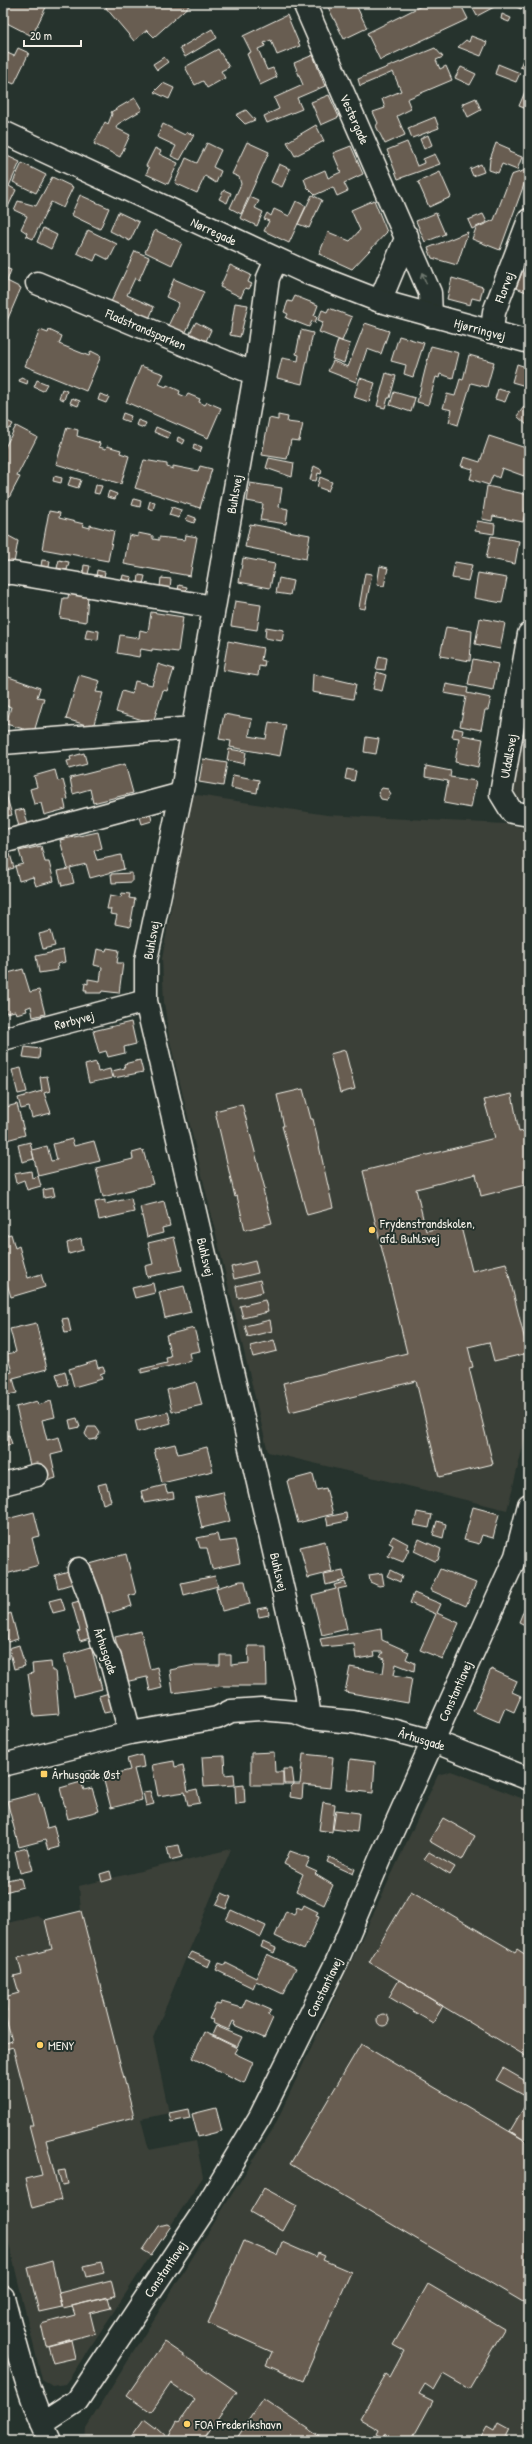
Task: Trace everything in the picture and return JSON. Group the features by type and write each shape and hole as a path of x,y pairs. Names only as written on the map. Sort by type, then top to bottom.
{"street":[{"name":"Vestergade","path":"304,3 407,236 430,293 431,316"},
{"name":"Nørregade","path":"3,132 276,260 380,302 431,316"},
{"name":"Florvej","path":"492,332 494,312 529,220"},
{"path":"380,302 407,236"},
{"name":"Buhlsvej","path":"276,260 268,278 255,374 193,728 181,794 146,960 146,1001 305,1685 310,1718"},
{"name":"Fladstrandsparken","path":"38,283 255,374"},
{"name":"Hjørringvej","path":"431,316 529,342"},
{"path":"3,573 13,572 214,607"},
{"name":"Uldallsvej","path":"529,634 501,794 512,812 529,815"},
{"path":"3,743 193,728"},
{"path":"3,842 181,794"},
{"name":"Rørbyvej","path":"3,1040 146,1001"},
{"path":"3,1484 37,1475"},
{"name":"Constantiavej","path":"46,2433 77,2401 203,2212 260,2117 337,1961 433,1741 523,1559 529,1505"},
{"name":"Århusgade","path":"79,1569 89,1595 103,1645 110,1658 130,1734"},
{"name":"Århusgade","path":"3,1765 130,1734 217,1718 232,1723 293,1724 310,1718 353,1722 433,1741 529,1779"},
{"path":"3,2297 11,2358 46,2433"}],"shaded area":[{"path":"529,697 529,801 519,799 513,789"},
{"name":"Frydenstrandskolen, afd. Buhlsvej","path":"191,794 327,815 506,824 529,828 529,1423 507,1510 268,1452 169,1037 164,1002 162,959"},
{"path":"451,1771 529,1801 529,2441 85,2441 86,2428 274,2127 438,1775"},
{"path":"231,1849 153,2038 169,2113 141,2119 149,2150 196,2141 203,2177 69,2379 65,2384 53,2386 42,2379 3,2219 3,1924 37,1916 45,1920 81,1911 79,1886"}],"building":[{"path":"3,3 48,3 32,36 3,21"},
{"path":"107,3 192,3 154,37 147,30 134,41 106,8"},
{"path":"326,3 355,3 367,28 344,39"},
{"path":"427,3 460,3 468,19 380,60 367,33"},
{"path":"470,3 492,3 494,7 477,16"},
{"path":"514,3 524,3 521,9 513,5"},
{"path":"502,14 511,18 509,22 501,19"},
{"path":"287,15 300,46 277,55 271,40 264,43 265,46 258,49 267,70 273,68 277,77 260,85 247,54 251,52 243,36"},
{"path":"212,29 217,38 185,57 180,48"},
{"path":"471,36 487,42 481,56 458,47 466,40 469,42"},
{"path":"529,45 529,70 520,67"},
{"path":"18,48 29,53 14,84 3,79 3,51 14,56"},
{"path":"435,48 443,57 436,60 440,69 446,66 452,80 407,99 411,109 397,116 405,135 385,144 376,126 378,123 373,112 385,108 382,99 401,91 393,72 360,86 358,79"},
{"path":"218,49 229,67 221,71 225,78 207,88 203,81 195,85 185,67"},
{"path":"313,55 325,86 297,98 302,109 267,123 264,116 279,109 274,98 303,85 294,63"},
{"path":"164,57 168,62 157,70 153,64"},
{"path":"498,64 520,73 516,82 495,74"},
{"path":"461,67 476,74 470,85 455,78"},
{"path":"529,82 529,110 519,106"},
{"path":"163,83 174,88 169,99 154,92"},
{"path":"329,95 339,117 321,125 311,102"},
{"path":"135,98 142,110 118,124 116,128 130,135 120,157 94,144 105,122 108,124 112,114 111,112"},
{"path":"476,98 481,110 468,117 462,104"},
{"path":"246,110 255,120 245,124 236,115"},
{"path":"435,117 439,128 412,138 408,128"},
{"path":"163,124 185,135 187,132 194,135 180,160 171,156 176,146 157,137"},
{"path":"316,125 324,141 295,156 287,142"},
{"path":"428,135 432,145 424,149 420,139"},
{"path":"247,142 269,152 241,214 230,208 241,184 239,177 232,174"},
{"path":"407,142 417,166 424,163 423,159 435,154 440,164 398,179 387,150"},
{"path":"207,143 221,150 213,167 221,171 216,183 205,176 197,193 175,183 186,158 197,163"},
{"path":"496,143 510,149 509,152 522,157 517,170 502,164 498,173 489,170 490,159"},
{"path":"351,146 363,174 344,183 348,191 337,196 333,187 315,195 307,187 304,179 325,170 328,178 341,172 333,153"},
{"path":"155,148 161,151 159,154 178,163 168,184 146,174 149,168 146,166"},
{"path":"3,154 20,162 9,186 16,190 8,207 6,206 4,210"},
{"path":"22,163 46,175 36,193 13,182"},
{"path":"279,164 290,169 282,187 271,182"},
{"path":"481,164 484,172 473,176 470,169"},
{"path":"529,169 529,178 526,179 500,250 472,239 476,228 494,220 511,175"},
{"path":"440,172 451,197 429,207 418,182"},
{"path":"52,177 73,187 63,208 51,202 33,239 26,236 27,233 21,229 27,216 14,210 18,201 36,206"},
{"path":"224,190 231,193 227,203 219,199"},
{"path":"80,195 109,208 100,229 71,215"},
{"path":"312,195 322,200 309,228 298,224"},
{"path":"250,197 259,201 255,208 263,212 257,226 240,218"},
{"path":"374,200 387,232 352,269 319,254 328,232 350,241 360,230 351,210"},
{"path":"296,201 306,206 289,243 264,231 269,221 264,219 267,213 271,216 274,209 289,216"},
{"path":"118,212 139,222 130,241 110,231"},
{"path":"436,213 445,234 425,242 416,221"},
{"path":"483,214 487,222 472,229 468,220"},
{"path":"43,228 57,235 51,249 37,242"},
{"path":"88,230 117,244 109,260 97,254 94,261 77,253"},
{"path":"155,230 182,243 172,265 145,252"},
{"path":"468,232 457,265 432,258 428,248"},
{"path":"135,251 149,257 139,280 135,278 127,295 154,307 149,319 111,302"},
{"path":"526,262 529,263 529,293 516,288"},
{"path":"230,265 251,275 248,282 252,284 249,289 245,288 241,297 220,287"},
{"path":"3,267 11,270 7,281 21,288 3,330"},
{"path":"452,278 483,287 480,300 472,298 470,305 447,299"},
{"path":"174,279 204,292 185,334 168,326 179,303 166,297"},
{"path":"295,296 318,305 314,316 317,317 315,323 312,321 309,327 286,318 288,314 284,312 288,301 292,302"},
{"path":"235,303 248,305 240,337 230,335"},
{"path":"329,308 352,317 342,341 319,332 323,322 318,320 322,310 327,312"},
{"path":"196,322 211,330 206,341 190,333"},
{"path":"365,323 389,331 381,354 367,349 356,382 328,371 333,361 348,367"},
{"path":"40,330 48,333 49,330 62,336 59,344 89,356 91,351 101,356 86,391 25,366"},
{"path":"301,330 313,333 302,384 277,378 282,358 298,361 299,355 296,354"},
{"path":"399,336 424,343 413,377 404,374 406,365 391,361"},
{"path":"338,340 350,344 344,363 332,359"},
{"path":"431,346 459,353 453,378 440,374 439,378 436,377 428,405 417,402"},
{"path":"469,355 494,362 487,387 471,383 458,425 449,422 452,410 443,408 447,394 455,396 460,379 463,380"},
{"path":"517,364 529,368 529,387 512,382"},
{"path":"141,366 164,374 159,384 166,387 167,385 180,391 179,394 186,397 188,394 200,399 199,402 205,405 207,402 221,408 208,438 126,402"},
{"path":"386,373 396,376 390,398 388,398 385,408 377,406"},
{"path":"21,377 28,380 27,384 19,381"},
{"path":"360,378 375,383 369,402 354,397"},
{"path":"37,380 47,384 43,391 34,387"},
{"path":"62,389 67,391 64,400 59,398"},
{"path":"498,389 509,392 505,402 495,399"},
{"path":"394,392 415,398 411,412 390,405"},
{"path":"100,394 109,397 106,403 98,400"},
{"path":"72,398 80,401 78,406 70,403"},
{"path":"529,400 529,427 517,416"},
{"path":"123,413 131,416 129,422 121,419"},
{"path":"278,415 288,417 287,422 303,424 299,441 291,440 287,459 262,455 269,418 278,420"},
{"path":"5,420 13,424 10,429 3,425"},
{"path":"138,420 146,423 144,428 136,425"},
{"path":"16,426 37,437 17,476 20,477 3,509 3,451"},
{"path":"67,427 78,430 77,436 100,443 99,447 106,449 107,446 121,450 120,453 129,456 121,484 56,464"},
{"path":"156,427 170,433 168,438 154,432"},
{"path":"489,436 529,449 529,461 524,476 502,468 499,478 493,475 489,485 470,479 473,469 461,466 464,457 480,462"},
{"path":"178,437 185,440 183,444 177,441"},
{"path":"194,444 202,447 200,452 193,449"},
{"path":"269,458 294,463 292,477 266,468"},
{"path":"144,460 167,464 167,467 173,469 173,466 198,471 200,466 212,469 200,508 135,488"},
{"path":"314,466 322,470 321,474 318,473 316,481 310,480"},
{"path":"54,476 62,478 61,483 53,481"},
{"path":"71,477 81,480 78,488 68,485"},
{"path":"320,477 332,482 328,491 317,487"},
{"path":"250,483 282,488 279,507 288,509 286,524 260,520 263,504 247,501"},
{"path":"96,485 102,486 99,494 94,493"},
{"path":"487,486 529,495 523,522 493,516 492,521 482,519"},
{"path":"109,491 117,494 115,499 107,497"},
{"path":"134,499 141,501 140,507 132,505"},
{"path":"150,501 155,502 153,510 148,508"},
{"path":"172,507 181,510 179,518 169,515"},
{"path":"49,511 60,513 59,518 84,524 83,526 90,528 90,525 114,531 108,561 42,549"},
{"path":"188,515 196,518 194,523 186,520"},
{"path":"477,521 495,524 494,534 475,531"},
{"path":"250,524 310,535 306,559 245,547"},
{"path":"3,533 18,541 14,563 3,561"},
{"path":"138,533 153,536 153,539 159,540 159,537 185,540 186,535 197,537 190,576 124,564 129,535 138,537"},
{"path":"491,536 519,541 515,564 486,558"},
{"path":"243,558 275,564 270,588 239,582"},
{"path":"42,560 50,561 49,567 41,566"},
{"path":"59,560 69,562 67,570 57,568"},
{"path":"455,562 472,565 468,581 452,578"},
{"path":"84,565 90,566 88,574 83,573"},
{"path":"380,566 388,568 384,586 377,585"},
{"path":"97,570 105,572 104,577 96,576"},
{"path":"365,573 372,574 365,609 359,608"},
{"path":"478,573 507,578 502,603 474,598"},
{"path":"123,575 132,577 131,582 122,580"},
{"path":"139,575 145,576 143,584 138,583"},
{"path":"161,578 171,579 170,588 160,587"},
{"path":"279,578 293,581 290,595 276,593"},
{"path":"179,585 187,587 186,591 178,590"},
{"path":"69,592 88,595 86,622 60,618 63,598 68,598"},
{"path":"235,601 261,605 257,630 231,626"},
{"path":"151,612 183,617 178,652 141,649 139,657 117,653 120,635 139,638 140,630 148,632"},
{"path":"480,618 505,623 500,649 475,644"},
{"path":"266,627 284,630 282,641 265,638"},
{"path":"446,627 472,631 470,661 440,656"},
{"path":"87,629 99,631 98,640 85,638"},
{"path":"228,641 263,648 261,660 265,661 264,667 259,666 258,676 223,670"},
{"path":"379,656 387,658 385,670 376,669"},
{"path":"473,659 498,664 493,690 468,685"},
{"path":"158,664 174,669 167,691 163,690 153,723 116,712 122,691 132,694 135,681 152,685"},
{"path":"377,672 386,675 382,691 373,689"},
{"path":"313,674 356,684 353,699 312,692"},
{"path":"79,675 100,681 96,692 103,693 93,727 66,719"},
{"path":"6,676 40,688 37,697 44,698 34,732 6,724 11,707 3,705 3,687"},
{"path":"446,684 468,688 467,693 491,698 488,710 485,710 481,730 460,726 466,697 444,693"},
{"path":"224,714 252,719 249,736 266,739 269,722 286,725 280,756 230,747 231,741 219,739"},
{"path":"454,728 463,730 462,735 483,739 478,767 455,762 459,738 452,737"},
{"path":"366,737 379,739 376,754 364,752"},
{"path":"229,749 246,752 244,764 227,760"},
{"path":"84,753 87,764 69,769 67,761 71,760 70,757"},
{"path":"203,759 227,763 223,786 199,782"},
{"path":"125,764 133,793 93,803 90,789 73,794 70,778"},
{"path":"426,766 451,771 450,777 476,781 471,808 444,803 448,781 425,777"},
{"path":"347,769 356,771 354,781 345,779"},
{"path":"55,770 58,781 63,780 68,799 64,800 66,809 44,815 41,803 34,804 30,789 37,787 34,776"},
{"path":"233,775 259,780 257,793 231,788"},
{"path":"3,784 12,815 3,817"},
{"path":"382,788 388,789 391,794 387,800 381,799 378,793"},
{"path":"24,809 28,825 19,827 15,811"},
{"path":"150,812 152,821 142,824 139,814"},
{"path":"98,832 102,848 94,851 97,860 121,855 124,869 90,878 86,864 70,868 74,883 62,886 58,871 68,869 60,840"},
{"path":"41,846 45,862 49,862 54,881 36,886 33,877 19,881 15,866 23,864 19,851"},
{"path":"10,854 14,868 3,871 3,856"},
{"path":"132,873 132,882 112,883 111,874"},
{"path":"122,893 130,894 129,898 135,899 130,927 115,924 117,915 110,914 111,909 107,909 110,895 121,897"},
{"path":"51,931 55,946 43,949 39,934"},
{"path":"107,948 119,950 117,963 123,963 119,993 102,991 101,993 86,993 87,990 84,990 85,983 88,984 88,979 100,981 102,967 94,965 97,949 106,951"},
{"path":"63,950 65,962 57,964 58,970 39,973 36,956"},
{"path":"23,969 30,992 39,990 45,1014 33,1017 31,1006 26,1008 27,1011 16,1014 15,1011 6,1013 3,989 8,988 4,974"},
{"path":"131,1022 136,1044 124,1047 125,1053 108,1057 106,1051 99,1053 93,1031"},
{"path":"25,1047 40,1049 39,1059 23,1057"},
{"path":"345,1050 355,1089 340,1093 330,1054"},
{"path":"140,1060 143,1072 114,1078 112,1071 125,1068 124,1064"},
{"path":"96,1062 98,1072 110,1069 112,1078 89,1083 85,1065"},
{"path":"21,1068 27,1092 18,1094 12,1070"},
{"path":"47,1076 50,1091 44,1093 51,1113 32,1118 29,1107 21,1109 18,1098 42,1091 40,1077"},
{"path":"303,1089 311,1119 313,1119 333,1208 307,1215 282,1126 284,1126 277,1095"},
{"path":"512,1094 519,1132 529,1130 529,1184 481,1196 476,1174 416,1189 426,1231 460,1223 472,1271 506,1263 528,1353 494,1361 489,1342 468,1347 473,1367 469,1368 493,1464 439,1477 416,1381 290,1412 283,1383 407,1353 363,1171 495,1138 484,1100"},
{"path":"17,1104 25,1135 3,1141 3,1108"},
{"path":"242,1104 265,1189 263,1190 272,1223 245,1230 237,1196 235,1197 215,1111"},
{"path":"72,1139 74,1146 94,1141 100,1161 38,1176 32,1150 47,1146 51,1161 57,1160 53,1144"},
{"path":"30,1142 34,1159 22,1162 18,1145"},
{"path":"143,1150 153,1184 103,1197 96,1168 133,1159 132,1153"},
{"path":"31,1171 32,1178 38,1176 41,1186 27,1190 24,1180 16,1183 14,1174"},
{"path":"53,1188 55,1196 44,1198 43,1190"},
{"path":"131,1198 134,1212 99,1220 95,1202 105,1200 105,1204"},
{"path":"164,1201 170,1226 162,1228 163,1233 147,1237 140,1207"},
{"path":"11,1234 15,1248 19,1246 28,1278 41,1274 45,1287 11,1297 5,1277 3,1278 3,1236"},
{"path":"174,1237 182,1270 147,1277 145,1266 153,1264 148,1243"},
{"path":"81,1238 83,1250 69,1254 67,1243"},
{"path":"255,1261 258,1273 234,1279 231,1267"},
{"path":"260,1280 263,1292 238,1298 236,1286"},
{"path":"153,1283 155,1293 135,1298 132,1288"},
{"path":"184,1286 191,1312 165,1318 159,1292"},
{"path":"265,1300 268,1312 243,1318 240,1306"},
{"path":"68,1318 71,1332 65,1333 62,1319"},
{"path":"270,1320 272,1331 248,1337 245,1326"},
{"path":"36,1323 47,1369 13,1378 17,1393 4,1396 3,1374 12,1372 7,1354 16,1352 10,1329"},
{"path":"194,1328 200,1351 189,1353 191,1361 141,1373 141,1369 167,1363 166,1358 171,1357 166,1335"},
{"path":"274,1340 277,1351 253,1357 250,1346"},
{"path":"96,1361 98,1368 103,1367 105,1372 100,1374 102,1379 74,1387 69,1369"},
{"path":"65,1371 68,1384 60,1386 56,1374"},
{"path":"196,1382 202,1405 172,1412 167,1390"},
{"path":"37,1401 38,1405 51,1401 55,1417 42,1420 47,1440 59,1437 63,1452 51,1455 56,1478 40,1483 35,1464 30,1465 16,1407"},
{"path":"168,1412 171,1423 138,1432 135,1420"},
{"path":"77,1418 80,1427 71,1429 69,1420"},
{"path":"88,1427 96,1427 100,1433 96,1439 89,1440 85,1434"},
{"path":"9,1435 12,1444 3,1446 3,1437"},
{"path":"175,1444 178,1454 207,1447 213,1471 162,1483 154,1449"},
{"path":"313,1474 317,1490 326,1488 333,1514 298,1523 287,1481"},
{"path":"106,1483 111,1501 103,1504 98,1485"},
{"path":"165,1485 167,1493 173,1492 174,1498 144,1503 141,1491"},
{"path":"223,1492 230,1521 202,1528 195,1498"},
{"path":"473,1507 499,1514 493,1538 482,1535 479,1544 464,1540"},
{"path":"34,1512 40,1536 32,1538 39,1565 6,1574 3,1564 3,1520"},
{"path":"417,1512 432,1515 429,1528 414,1525"},
{"path":"346,1513 347,1521 328,1525 326,1517"},
{"path":"437,1521 446,1524 443,1538 433,1535"},
{"path":"217,1534 219,1542 235,1540 240,1563 212,1569 207,1548 200,1548 197,1538"},
{"path":"393,1536 408,1544 406,1548 409,1549 403,1562 388,1556 393,1545 389,1543"},
{"path":"419,1539 441,1549 438,1560 435,1561 414,1551"},
{"path":"325,1541 332,1572 308,1578 300,1547"},
{"path":"126,1554 136,1594 129,1596 132,1606 99,1616 86,1565"},
{"path":"440,1569 476,1583 466,1606 430,1590"},
{"path":"72,1570 75,1583 58,1588 55,1575"},
{"path":"390,1570 402,1576 400,1582 387,1576"},
{"path":"343,1571 345,1580 326,1585 324,1575"},
{"path":"382,1573 384,1585 379,1586 370,1582 369,1575"},
{"path":"215,1576 218,1586 184,1595 181,1583"},
{"path":"245,1581 250,1604 222,1611 216,1588"},
{"path":"345,1582 347,1587 338,1589 347,1629 322,1635 312,1595 336,1589 334,1585"},
{"path":"414,1593 441,1604 437,1613 459,1623 443,1659 420,1650 436,1614 410,1603"},
{"path":"529,1597 529,1627 519,1622"},
{"path":"61,1598 65,1610 53,1613 49,1601"},
{"path":"83,1600 93,1637 80,1641 77,1632 80,1631 72,1603"},
{"path":"268,1607 269,1615 259,1617 257,1609"},
{"path":"11,1613 18,1639 8,1642 3,1616"},
{"path":"381,1628 382,1640 409,1652 406,1659 415,1663 414,1671 396,1664 394,1675 412,1678 408,1703 345,1692 350,1667 383,1673 385,1659 380,1657 383,1652 374,1652 375,1656 356,1659 354,1644 322,1647 320,1639"},
{"path":"141,1631 150,1669 157,1667 162,1688 150,1691 147,1677 125,1682 115,1637"},
{"path":"19,1645 25,1666 14,1669 9,1648"},
{"path":"248,1646 266,1646 267,1686 223,1686 173,1693 170,1670 195,1665 220,1665 220,1655 231,1655 231,1665 249,1663"},
{"path":"91,1647 102,1689 74,1696 64,1655"},
{"path":"51,1662 52,1671 55,1671 59,1714 34,1716 28,1674 33,1673 32,1664"},
{"path":"491,1669 517,1681 512,1692 521,1696 514,1712 505,1708 499,1722 473,1711"},
{"path":"109,1693 114,1711 104,1713 99,1696"},
{"path":"274,1752 275,1772 283,1772 283,1785 251,1785 251,1753"},
{"path":"303,1754 333,1757 330,1788 303,1785 302,1799 290,1797 291,1787 294,1784 300,1784"},
{"path":"142,1755 144,1767 134,1769 142,1800 111,1808 103,1777 130,1770 127,1759"},
{"path":"224,1756 225,1775 234,1774 235,1785 204,1787 202,1757"},
{"path":"350,1759 375,1762 373,1793 347,1790"},
{"path":"174,1761 175,1767 183,1765 188,1791 197,1789 200,1803 188,1805 185,1792 158,1796 152,1765"},
{"path":"283,1769 292,1769 294,1784 284,1784"},
{"path":"95,1770 97,1778 83,1782 81,1773"},
{"path":"81,1782 84,1790 92,1788 99,1811 68,1819 60,1788"},
{"path":"244,1785 245,1803 236,1804 235,1786"},
{"path":"150,1791 154,1804 146,1806 143,1792"},
{"path":"38,1793 47,1828 54,1826 59,1847 48,1850 45,1840 19,1847 7,1801"},
{"path":"323,1802 335,1804 332,1832 319,1830"},
{"path":"336,1810 359,1813 357,1832 333,1829"},
{"path":"443,1818 475,1836 462,1860 429,1841"},
{"path":"179,1845 182,1857 170,1860 167,1847"},
{"path":"27,1848 33,1870 20,1873 15,1851"},
{"path":"290,1851 310,1858 306,1867 317,1872 315,1874 333,1885 324,1905 296,1891 303,1874 284,1864"},
{"path":"429,1852 455,1867 450,1875 424,1859"},
{"path":"329,1857 355,1869 353,1874 327,1862"},
{"path":"110,1871 112,1879 102,1882 100,1874"},
{"path":"16,1878 21,1879 23,1887 5,1892 3,1881"},
{"path":"411,1891 515,1952 517,1949 529,1957 529,2058 369,1962"},
{"path":"222,1893 231,1897 226,1909 216,1905"},
{"path":"304,1905 318,1912 316,1916 319,1917 304,1950 275,1936 286,1911 294,1915 297,1907 302,1909"},
{"path":"231,1910 266,1926 261,1937 226,1920"},
{"path":"81,1911 134,2117 46,2140 61,2200 32,2208 25,2179 42,2175 29,2125 33,2125 13,2047 3,2050 3,2044 12,2041 4,2012 7,2011 4,1997 19,1993 14,1976 22,1974 18,1958 52,1949 45,1920"},
{"path":"263,1942 276,1948 274,1953 261,1947"},
{"path":"192,1952 211,1960 208,1967 188,1958"},
{"path":"267,1954 296,1968 283,1994 256,1981 253,1988 216,1970 219,1963 225,1965 226,1963 256,1978"},
{"path":"399,1980 443,2006 433,2023 389,1997"},
{"path":"246,1999 271,2010 268,2015 273,2018 264,2038 234,2025 235,2022 233,2021 229,2030 212,2023 213,2020 209,2019 216,2004 220,2005 222,2002 242,2008"},
{"path":"383,2014 387,2016 389,2020 387,2024 383,2026 379,2024 377,2020 379,2016"},
{"path":"216,2026 242,2037 237,2047 212,2035"},
{"path":"204,2032 237,2048 234,2053 253,2062 244,2083 192,2058"},
{"path":"361,2044 529,2143 528,2305 290,2164"},
{"path":"503,2068 529,2083 527,2097 496,2080"},
{"path":"529,2099 529,2135 526,2141 510,2131"},
{"path":"216,2108 222,2131 198,2137 192,2114"},
{"path":"188,2109 190,2118 171,2122 169,2113"},
{"path":"65,2170 68,2184 62,2185 58,2171"},
{"path":"264,2188 297,2206 283,2231 250,2212"},
{"path":"167,2224 171,2226 151,2255 143,2250 159,2226"},
{"path":"244,2241 277,2255 282,2242 316,2257 318,2253 325,2256 323,2260 351,2272 303,2381 266,2365 272,2352 208,2323"},
{"path":"52,2261 62,2307 39,2312 28,2268"},
{"path":"101,2262 104,2273 87,2277 84,2266"},
{"path":"111,2280 115,2296 63,2308 59,2293"},
{"path":"428,2284 504,2329 469,2389 443,2374 434,2390 425,2384 419,2394 433,2401 411,2441 386,2441 389,2436 386,2434 384,2438 377,2434 379,2430 360,2419 386,2374 390,2377 404,2351 393,2345"},
{"path":"108,2297 111,2308 90,2313 95,2333 46,2346 41,2324 75,2315 72,2306"},
{"path":"71,2340 75,2358 53,2363 48,2346"},
{"path":"164,2342 237,2392 202,2441 128,2441 143,2420 155,2429 156,2427 168,2438 177,2421 179,2422 195,2399 171,2383 151,2412 127,2395"},
{"path":"263,2399 326,2441 235,2441"},
{"path":"498,2423 509,2429 505,2437 511,2441 479,2441 487,2427 494,2431"}],"place":[{"name":"Frydenstrandskolen, afd. Buhlsvej","path":"372,1230"},
{"name":"Århusgade Øst","path":"44,1774"},
{"name":"MENY","path":"40,2045"},
{"name":"FOA Frederikshavn","path":"187,2424"}]}
